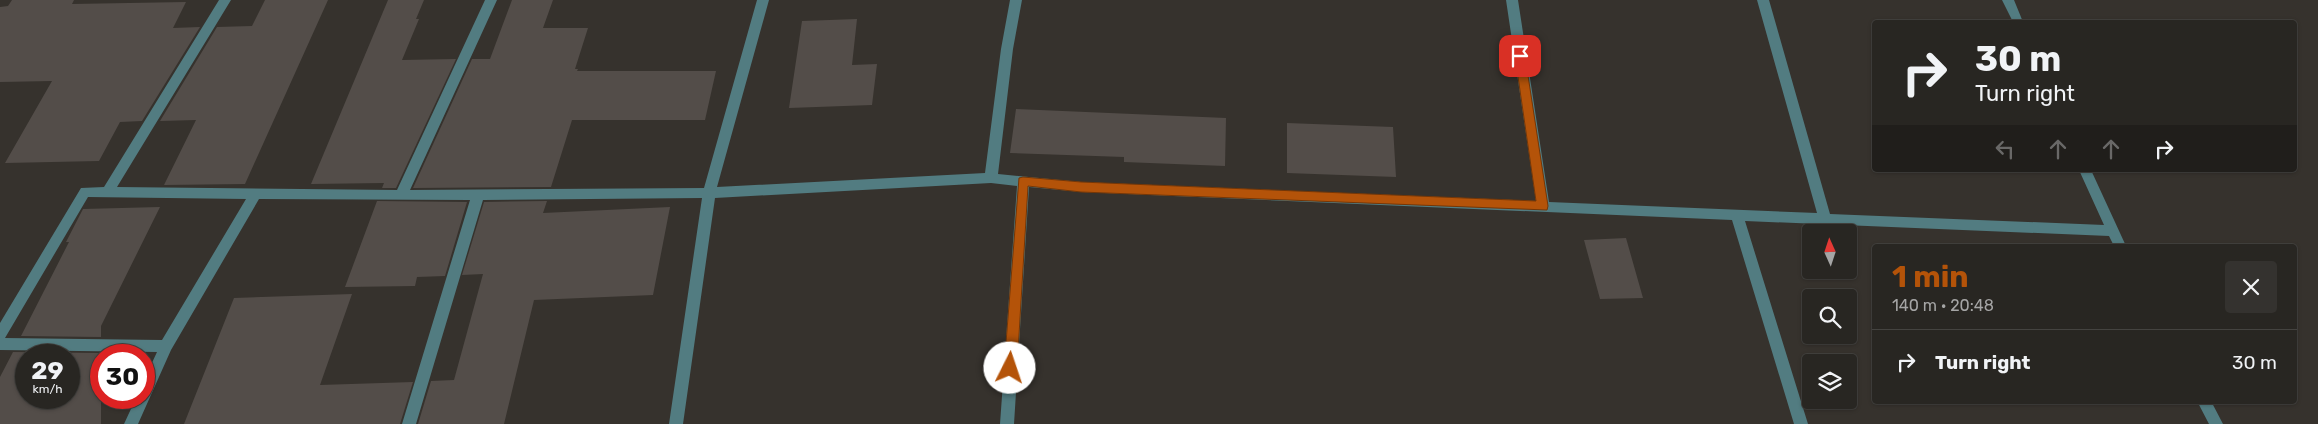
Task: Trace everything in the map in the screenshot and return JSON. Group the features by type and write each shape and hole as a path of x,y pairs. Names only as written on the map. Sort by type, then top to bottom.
{"street":[{"path":"108,191 225,0"},
{"path":"401,195 491,0"},
{"path":"676,424 709,193 762,0"},
{"path":"991,178 1007,49 1016,0"},
{"path":"1512,0 1543,206"},
{"path":"1763,0 1825,219"},
{"path":"2008,0 2017,20"},
{"path":"2086,172 2119,244"},
{"path":"0,335 85,192 401,195 709,193 991,178 1081,187 2112,231"},
{"path":"1007,424 1023,181"},
{"path":"155,370 166,346 256,193"},
{"path":"409,424 478,194"},
{"path":"1737,215 1801,424"},
{"path":"0,344 166,346"},
{"path":"2206,404 2216,424"},
{"path":"131,424 137,409"}],"building":[{"path":"12,0 74,0 72,4 186,2 173,28 200,27 142,121 120,122 99,161 5,163 52,81 0,82 0,7 8,6"},
{"path":"265,0 328,0 245,184 164,185 196,120 160,121 217,27 252,26"},
{"path":"388,0 424,0 416,19 419,19 402,60 456,59 396,188 382,188 384,183 311,184"},
{"path":"512,0 553,0 543,28 588,28 575,69 578,69 577,71 716,71 705,120 572,120 551,187 413,188 472,59 490,59"},
{"path":"857,19 852,65 877,64 872,105 789,108 802,21"},
{"path":"1016,109 1226,118 1225,166 1124,162 1124,157 1010,153"},
{"path":"1287,123 1393,127 1396,177 1287,173"},
{"path":"377,201 467,202 445,276 417,277 415,286 345,287"},
{"path":"547,201 543,213 670,207 653,295 534,300 504,424 418,424 431,381 454,380 483,274 462,275 484,202"},
{"path":"160,207 101,326 101,337 21,336 69,242 66,242 83,209"},
{"path":"1626,238 1643,298 1600,299 1584,240"},
{"path":"352,294 320,385 413,382 400,424 184,424 234,298"},
{"path":"13,352 15,352 15,409 80,409 80,353 90,353 90,409 101,409 101,424 0,424 0,377"}],"route":[{"path":"1010,368 1023,181 1081,187 1543,206 1520,56"}]}
